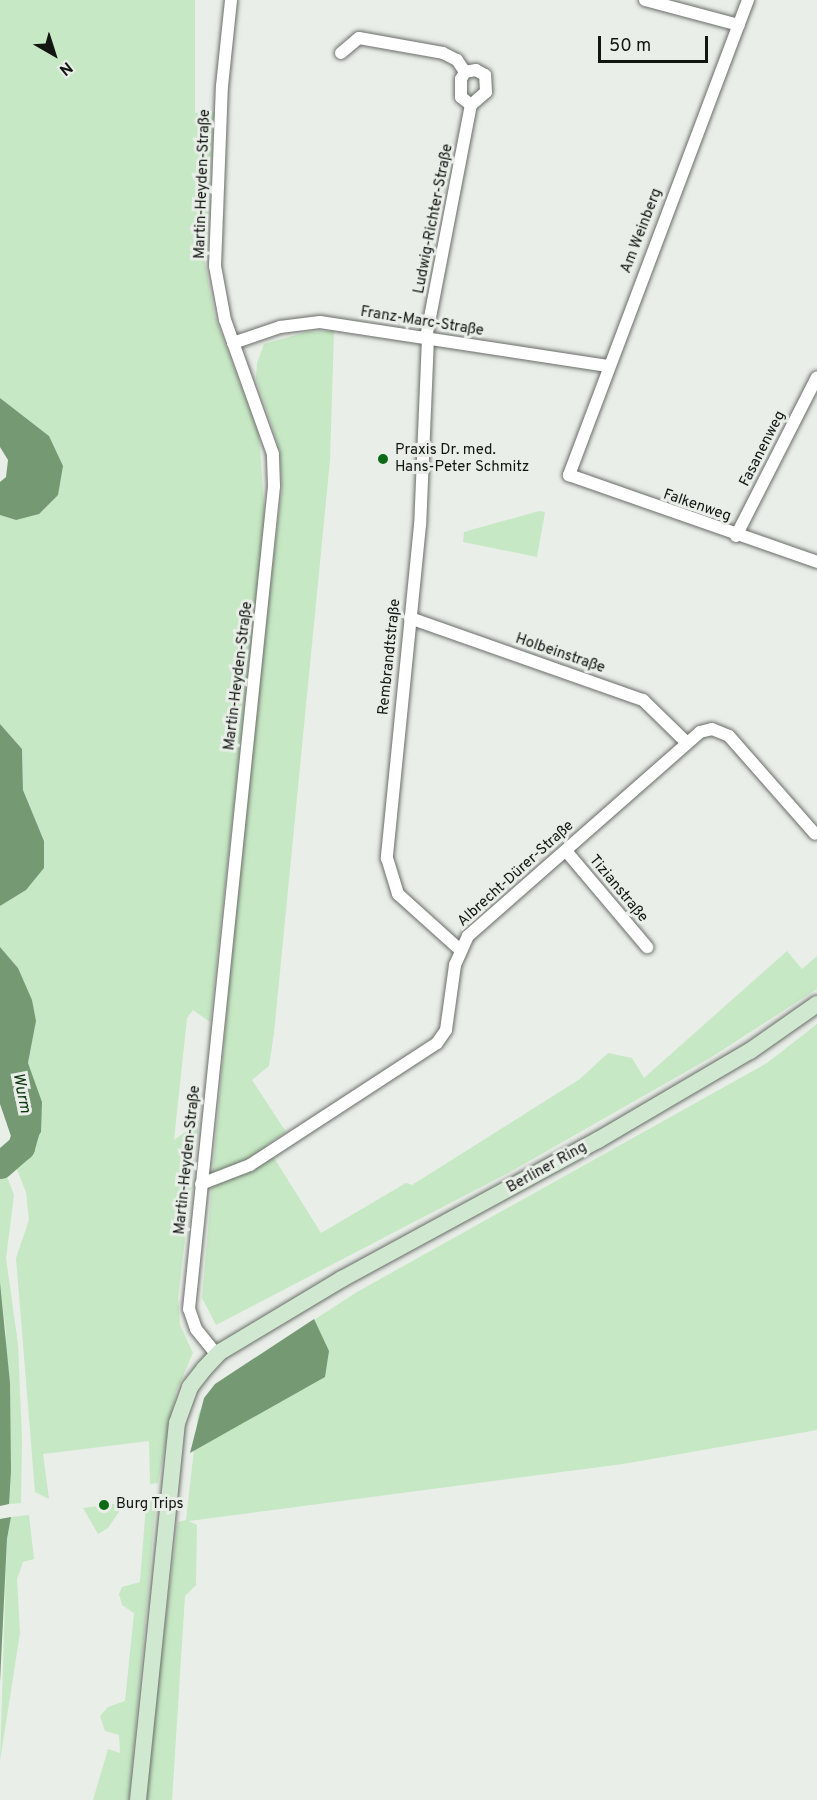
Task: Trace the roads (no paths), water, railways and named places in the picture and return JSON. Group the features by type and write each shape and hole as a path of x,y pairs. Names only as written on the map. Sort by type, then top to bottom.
{"main road":[{"name":"Berliner Ring","path":"138,1800 177,1423 190,1387 218,1355 272,1322 650,1110 778,1034 817,1004"}],"street":[{"name":"Martin-Heyden-Straße","path":"218,1355 196,1329 189,1309 236,827 274,521 273,454 218,297 215,266 222,86 231,0"},
{"path":"645,0 739,25"},
{"name":"Am Weinberg","path":"569,475 608,366 748,0"},
{"path":"341,53 359,38 443,53 457,60 465,72"},
{"name":"Ludwig-Richter-Straße","path":"427,338 471,105 485,95 486,78 480,71 465,72 461,96 471,105"},
{"name":"Franz-Marc-Straße","path":"233,343 304,322 608,366"},
{"name":"Rembrandtstraße","path":"427,338 420,525 387,858 398,894 459,949"},
{"name":"Fasanenweg","path":"736,536 817,377"},
{"name":"Falkenweg","path":"569,475 736,536 817,562"},
{"name":"Holbeinstraße","path":"410,618 643,700 686,742"},
{"name":"Albrecht-Dürer-Straße","path":"201,1184 250,1165 437,1043 446,1030 459,949 468,936 700,732 721,730 815,834"},
{"name":"Tizianstraße","path":"566,851 647,946"}],"water":[{"path":"0,398 49,436 63,466 58,495 39,514 16,520 0,515 0,482 6,477 8,460 0,447"},
{"path":"0,724 22,749 23,790 44,841 44,868 26,890 0,906"},
{"path":"0,947 18,968 32,1000 36,1021 28,1063 42,1102 41,1132 16,1167 6,1151 13,1142 0,1104"},
{"path":"0,1282 10,1383 11,1471 9,1504 0,1506"},
{"path":"314,1319 329,1351 325,1377 190,1453 204,1398 215,1384"},
{"path":"11,1517 7,1539 0,1682 0,1519"}],"waterway":[{"name":"Wurm","path":"0,1165 21,1147 27,1126"}],"place":[{"name":"Praxis Dr. med. Hans-Peter Schmitz","path":"383,459"},
{"name":"Burg Trips","path":"104,1505"}]}
